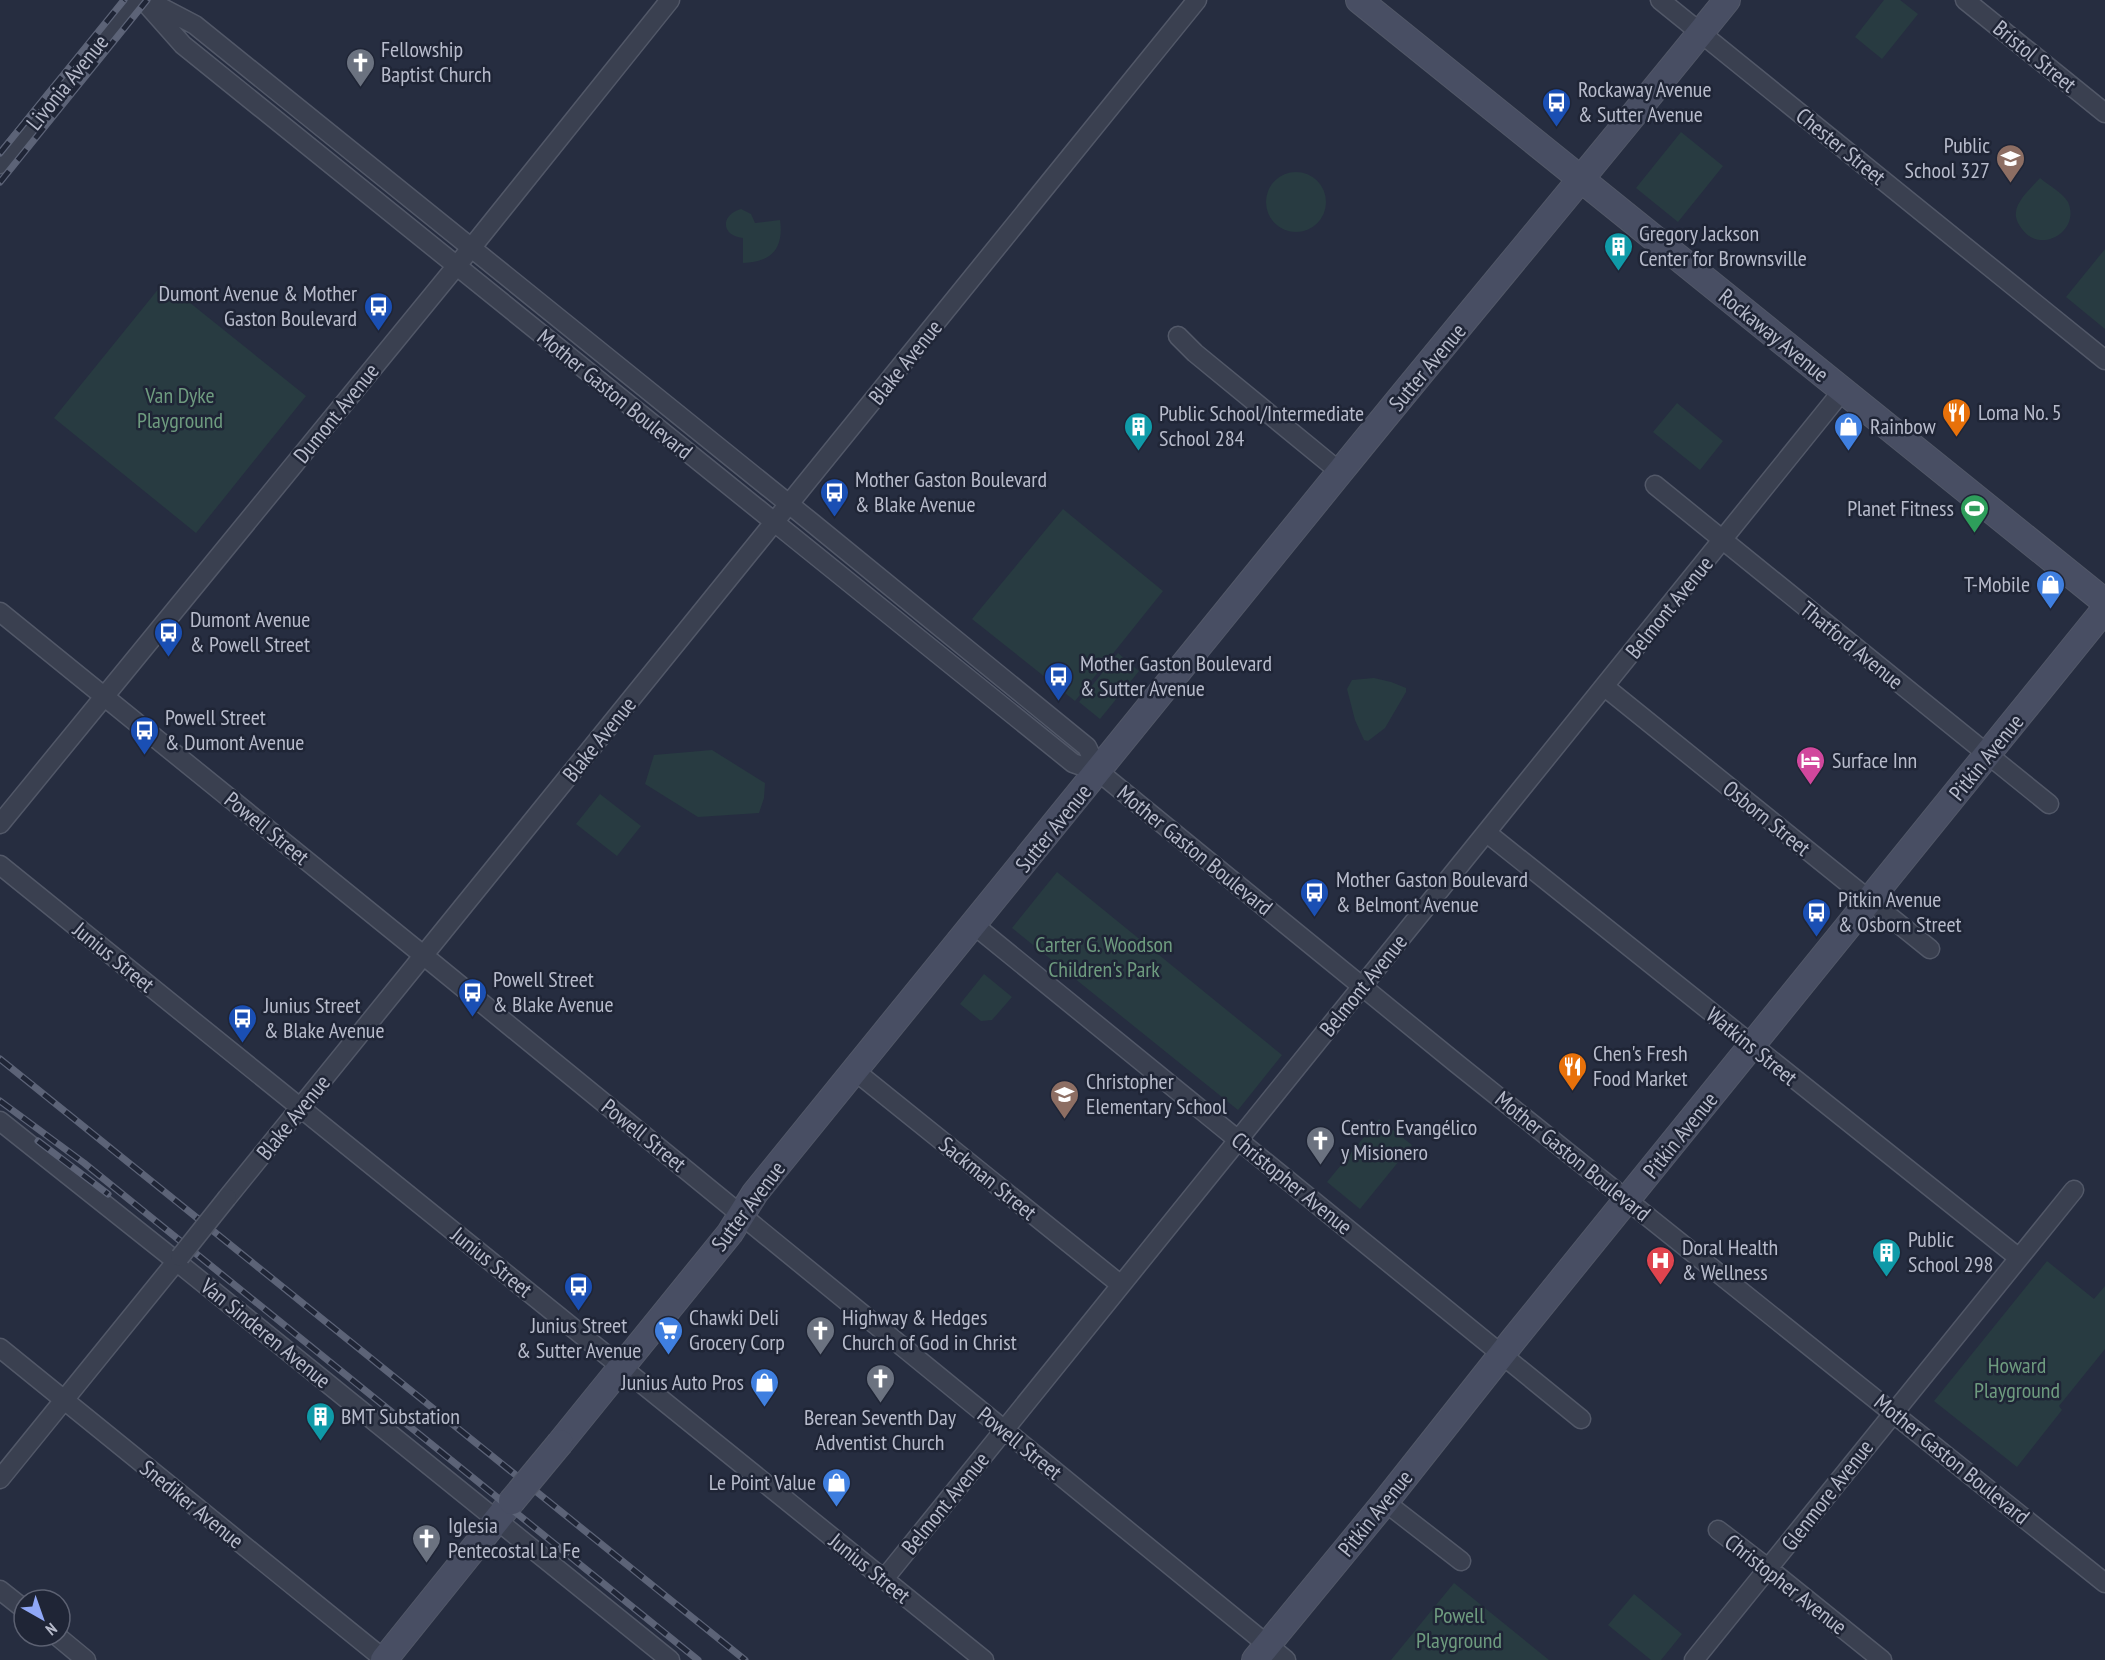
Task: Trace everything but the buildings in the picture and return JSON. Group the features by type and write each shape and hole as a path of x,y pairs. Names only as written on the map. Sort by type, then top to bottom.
{"street":[{"name":"Livonia Avenue","path":"0,164 7,142 134,0"},
{"name":"Mother Gaston Boulevard","path":"143,0 183,45 1073,763 1099,772 1627,1200 2105,1583"},
{"name":"Mother Gaston Boulevard","path":"148,0 195,25 790,504 1087,747 1099,772"},
{"name":"Dumont Avenue","path":"0,824 457,266 670,0"},
{"name":"Blake Avenue","path":"0,1479 1197,0"},
{"name":"Rockaway Avenue","path":"1359,0 2105,602"},
{"name":"Chester Street","path":"1660,0 2105,360"},
{"name":"Sutter Avenue","path":"385,1660 730,1233 755,1193 1099,772 1340,472 1727,0"},
{"name":"Bristol Street","path":"1965,0 2105,113"},
{"path":"1178,336 1195,353 1340,472"},
{"name":"Belmont Avenue","path":"884,1579 1843,390"},
{"name":"Thatford Avenue","path":"1655,485 2049,804"},
{"name":"Pitkin Avenue","path":"1270,1655 1385,1502 1503,1354 2105,609"},
{"name":"Powell Street","path":"0,612 1004,1429 1270,1655"},
{"name":"Osborn Street","path":"1605,687 1930,949"},
{"name":"Watkins Street","path":"1487,833 2019,1258"},
{"name":"Junius Street","path":"0,865 984,1660"},
{"name":"Christopher Avenue","path":"974,925 1581,1419"},
{"name":"Sackman Street","path":"855,1071 1120,1286"},
{"name":"Van Sinderen Avenue","path":"0,1121 504,1510 670,1660"},
{"name":"Glenmore Avenue","path":"1694,1660 2074,1190"},
{"name":"Snediker Avenue","path":"0,1348 385,1660"},
{"path":"1385,1502 1461,1561"},
{"name":"Christopher Avenue","path":"1718,1530 1882,1660"},
{"path":"0,1590 12,1600"},
{"path":"72,1648 87,1660"}],"green space":[{"path":"1884,0 1900,0 1918,14 1882,59 1855,37"},
{"path":"1681,132 1723,166 1678,222 1636,188"},
{"path":"1296,172 1317,181 1326,202 1317,223 1296,232 1275,223 1266,202 1275,181"},
{"path":"2040,178 2066,199 2070,213 2069,222 2064,230 2048,240 2039,240 2030,236 2021,227 2016,216 2019,203"},
{"path":"741,209 751,214 755,223 780,220 780,239 774,252 768,257 743,263 743,238 730,233 726,225 729,216"},
{"path":"2105,249 2105,329 2066,297"},
{"name":"Van Dyke Playground","path":"164,282 306,396 196,533 54,418"},
{"path":"1677,403 1723,441 1700,470 1653,432"},
{"path":"1063,509 1163,591 1075,701 972,619"},
{"path":"1118,653 1139,671 1100,719 1079,702"},
{"path":"1374,678 1406,688 1406,692 1385,728 1368,741 1364,740 1355,720 1347,689 1352,680"},
{"path":"712,750 765,783 764,798 759,813 698,817 645,784 654,755"},
{"path":"600,794 641,826 617,856 576,824"},
{"name":"Carter G. Woodson Children's Park","path":"1057,872 1282,1055 1238,1110 1012,928"},
{"path":"984,974 1012,997 992,1020 981,1021 960,1004"},
{"path":"1379,1119 1412,1145 1360,1209 1327,1182"},
{"name":"Howard Playground","path":"2047,1261 2094,1299 2105,1286 2105,1349 2059,1406 2062,1410 2017,1467 1934,1401"},
{"name":"Powell Playground","path":"1454,1583 1549,1660 1391,1660"},
{"path":"1634,1594 1682,1634 1661,1660 1651,1660 1608,1625"}],"railway":[{"path":"0,153 124,0"},
{"path":"0,182 147,0"},
{"path":"0,1059 745,1660"},
{"path":"0,1101 84,1163 698,1660"},
{"path":"38,1141 108,1194"}],"place":[{"name":"Fellowship Baptist Church","path":"360,88"},
{"name":"Rockaway Avenue & Sutter Avenue","path":"1557,128"},
{"name":"Public School 327","path":"2011,184"},
{"name":"Gregory Jackson Center for Brownsville","path":"1618,272"},
{"name":"Dumont Avenue & Mother Gaston Boulevard","path":"378,332"},
{"name":"Loma No. 5","path":"1957,438"},
{"name":"Public School/Intermediate School 284","path":"1138,452"},
{"name":"Rainbow","path":"1849,452"},
{"name":"Mother Gaston Boulevard & Blake Avenue","path":"834,518"},
{"name":"Planet Fitness","path":"1975,534"},
{"name":"T-Mobile","path":"2051,610"},
{"name":"Dumont Avenue & Powell Street","path":"169,658"},
{"name":"Mother Gaston Boulevard & Sutter Avenue","path":"1059,702"},
{"name":"Powell Street & Dumont Avenue","path":"144,756"},
{"name":"Surface Inn","path":"1811,786"},
{"name":"Mother Gaston Boulevard & Belmont Avenue","path":"1315,918"},
{"name":"Pitkin Avenue & Osborn Street","path":"1817,938"},
{"name":"Powell Street & Blake Avenue","path":"472,1018"},
{"name":"Junius Street & Blake Avenue","path":"243,1044"},
{"name":"Chen's Fresh Food Market","path":"1572,1092"},
{"name":"Christopher Elementary School","path":"1065,1120"},
{"name":"Centro Evangélico y Misionero","path":"1320,1166"},
{"name":"Public School 298","path":"1887,1278"},
{"name":"Doral Health & Wellness","path":"1661,1286"},
{"name":"Junius Street & Sutter Avenue","path":"579,1312"},
{"name":"Chawki Deli Grocery Corp","path":"668,1356"},
{"name":"Highway & Hedges Church of God in Christ","path":"821,1356"},
{"name":"Berean Seventh Day Adventist Church","path":"880,1404"},
{"name":"Junius Auto Pros","path":"765,1408"},
{"name":"BMT Substation","path":"320,1442"},
{"name":"Le Point Value","path":"837,1508"},
{"name":"Iglesia Pentecostal La Fe","path":"427,1564"}]}
